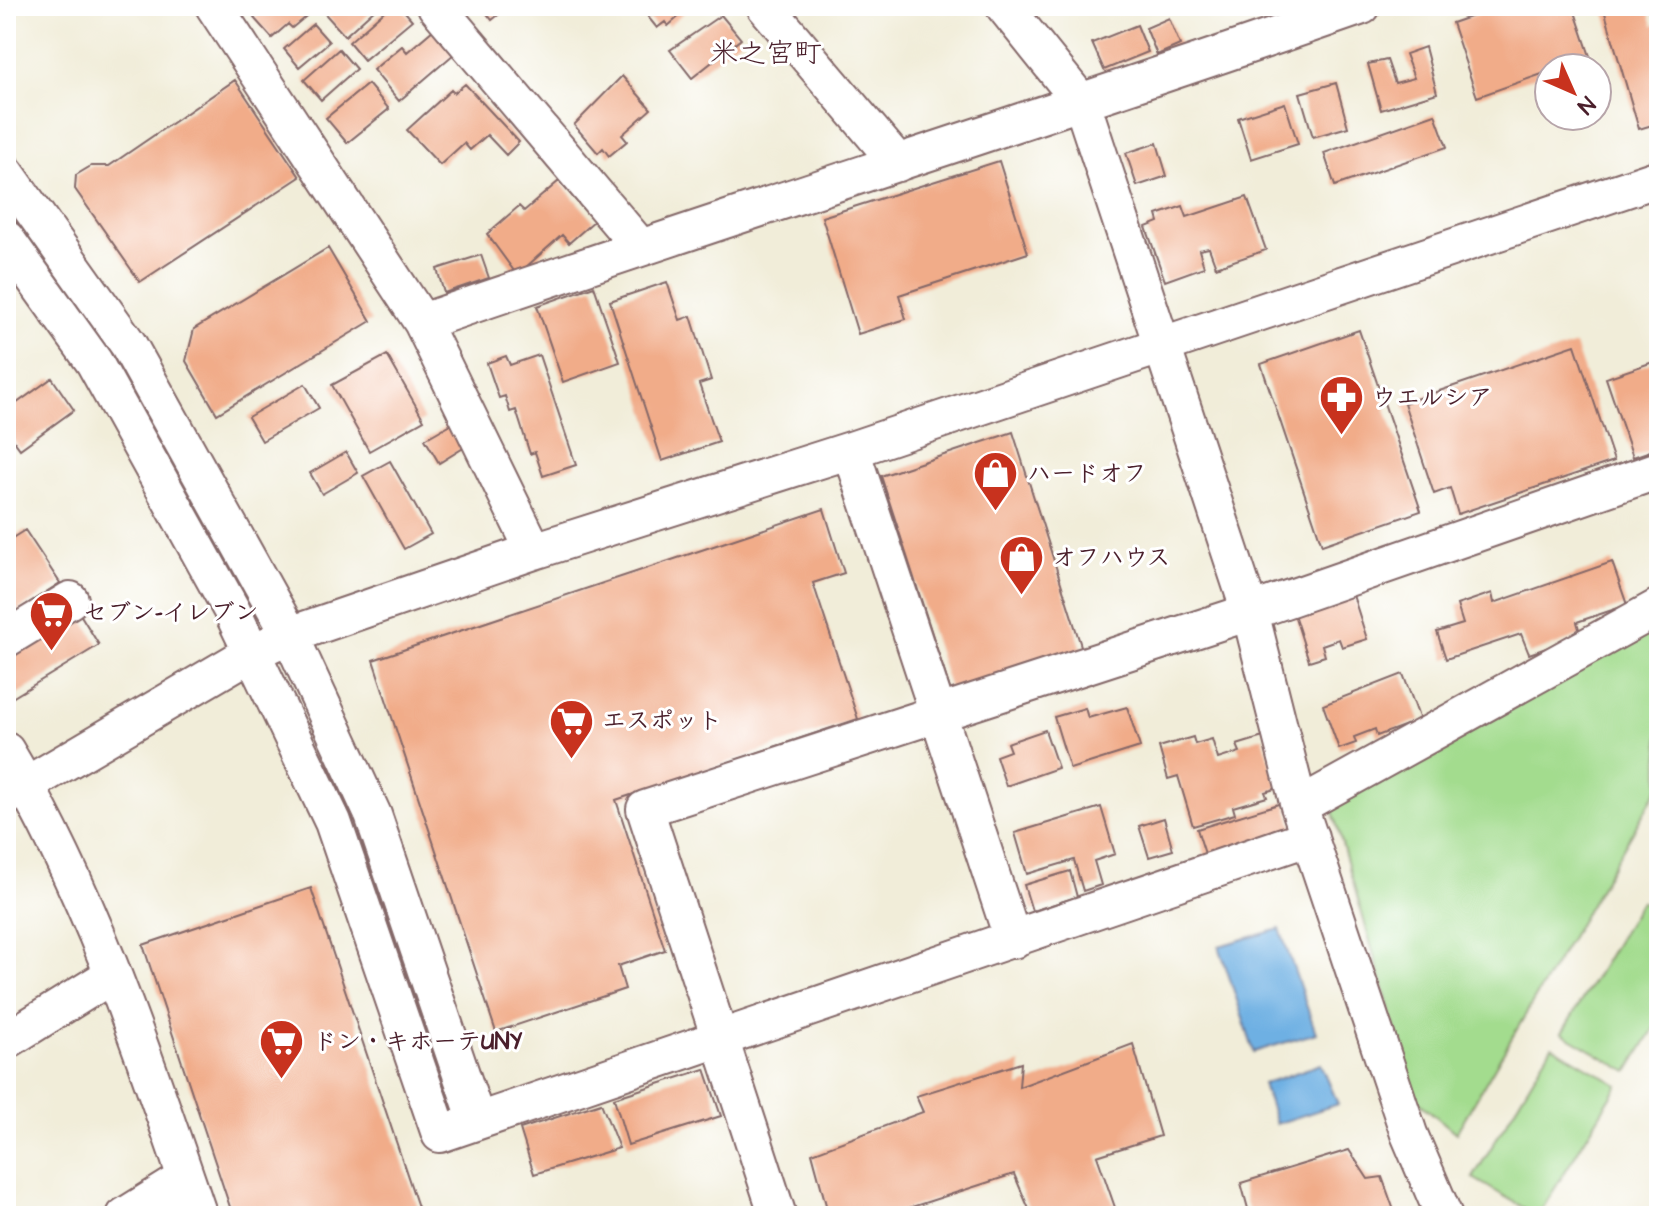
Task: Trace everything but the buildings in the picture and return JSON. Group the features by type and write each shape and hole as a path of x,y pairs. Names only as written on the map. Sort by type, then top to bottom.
{"street":[{"path":"214,6 422,322 534,551"},
{"path":"436,6 640,247"},
{"path":"765,6 898,163"},
{"path":"1004,6 1082,103 1250,612 1304,821 1409,1134 1444,1216"},
{"path":"422,322 640,247 1082,103 1362,6"},
{"path":"6,173 128,344 290,635 373,815 477,1121"},
{"path":"16,790 251,653 290,635 534,551 851,450 1659,178"},
{"path":"6,239 94,362 193,539 333,822 440,1134 1013,940 1304,821 1659,607"},
{"path":"851,450 1013,940"},
{"path":"778,1216 645,809 1250,612 1659,470"},
{"path":"6,639 70,600"},
{"path":"6,751 16,790 78,891 112,975 199,1216"},
{"path":"6,1041 112,975"},
{"path":"125,1216 186,1178"}],"green space":[{"path":"1659,611 1659,787 1456,1133 1415,1099 1331,805"},
{"path":"1641,901 1659,912 1659,1020 1628,1072 1562,1033"},
{"path":"1552,1046 1618,1085 1538,1216 1473,1178"}],"water":[{"path":"1280,929 1316,1033 1254,1052 1219,946"},
{"path":"1321,1064 1338,1104 1276,1124 1263,1084"}],"place":[{"name":"ウエルシア","path":"1341,437"},
{"name":"ハードオフ","path":"996,513"},
{"name":"オフハウス","path":"1021,597"},
{"name":"セブン-イレブン","path":"52,652"},
{"name":"エスポット","path":"571,760"},
{"name":"ドン・キホーテUNY","path":"282,1081"}],"district":[{"name":"米之宮町","path":"766,53"}]}
